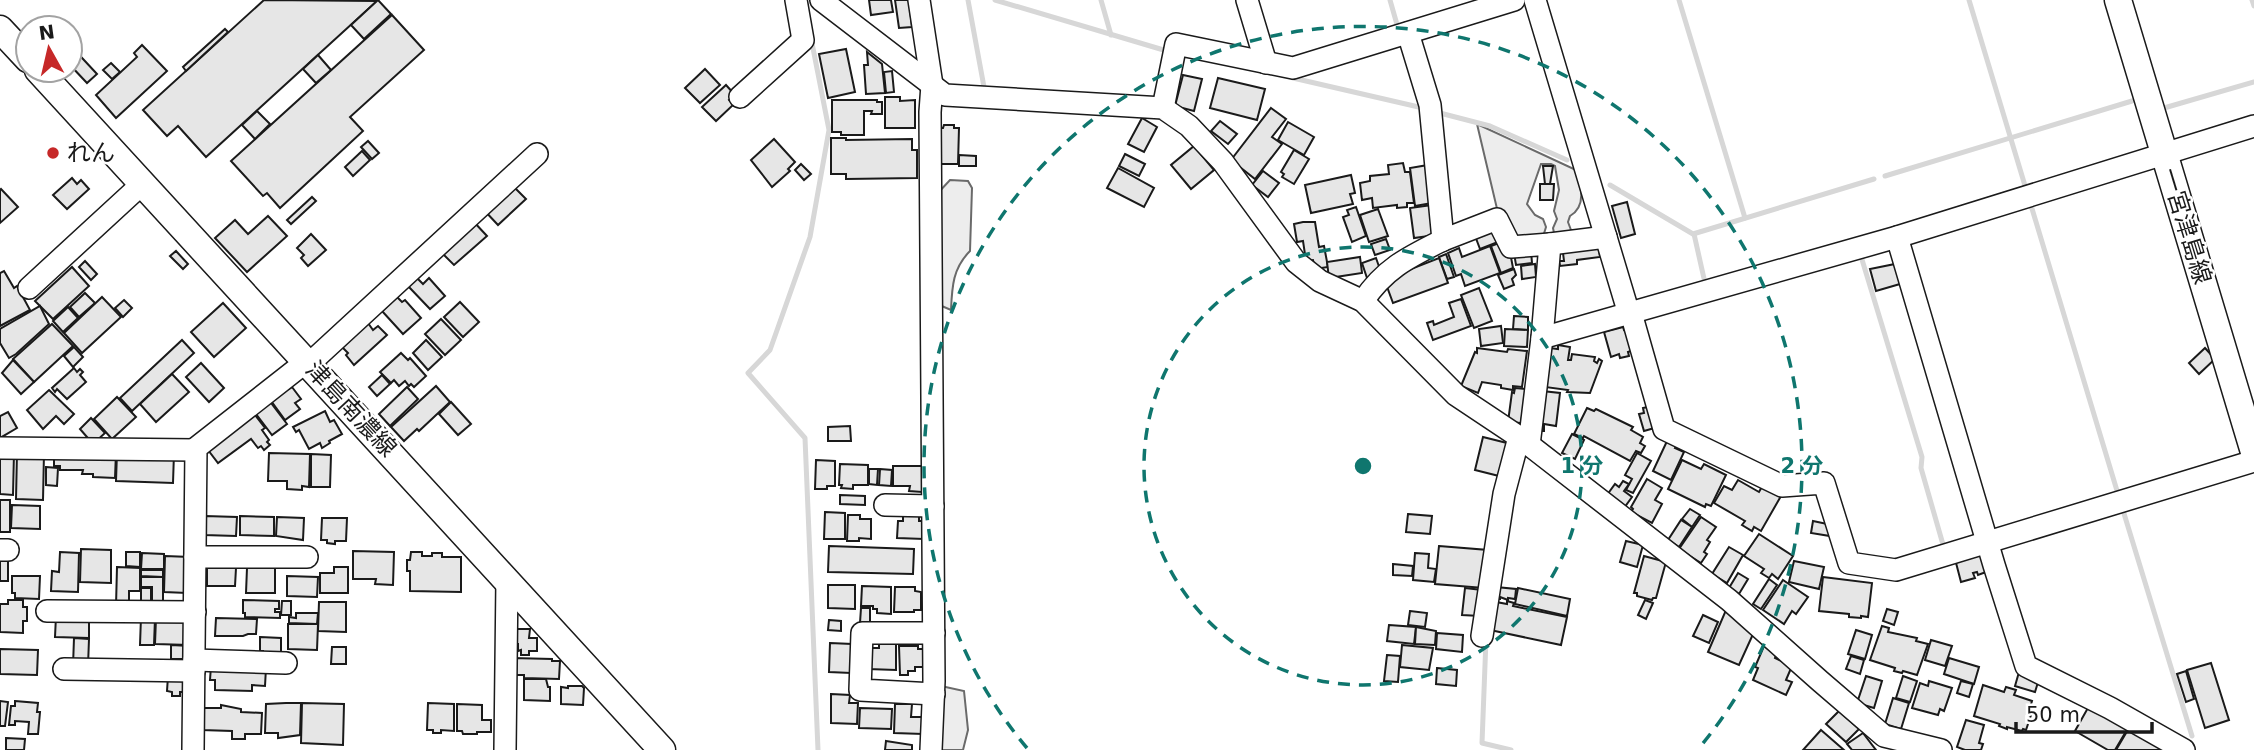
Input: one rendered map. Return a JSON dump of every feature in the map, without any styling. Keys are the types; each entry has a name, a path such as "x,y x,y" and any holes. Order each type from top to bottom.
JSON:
{"main road":[{"name":"一宮津島線","path":"2118,0 2254,452"},
{"path":"0,29 14,44"},
{"name":"津島南濃線","path":"51,84 662,750"}],"street":[{"path":"740,97 803,40 796,0"},
{"path":"821,0 945,95 1163,108 1189,126 1223,162 1296,262 1320,281 1363,301 1457,395 1524,441 1729,600 1884,736 1941,750"},
{"path":"919,0 932,85 934,694 931,750"},
{"path":"1247,0 1266,63"},
{"path":"1163,108 1176,44 1293,68 1514,0"},
{"path":"1535,0 1664,429 1782,486 1824,483 1849,563 1896,570 2254,461"},
{"path":"1408,33 1430,105 1443,240"},
{"path":"1542,338 1898,237 2254,126"},
{"path":"193,750 196,448 308,363 537,154"},
{"path":"29,288 142,184"},
{"path":"1363,301 1372,288 1401,261 1443,240 1497,219 1511,247 1606,237"},
{"path":"1898,237 1987,543 2026,666 2110,708 2184,750"},
{"path":"1482,636 1504,494 1524,441 1542,338 1550,244"},
{"path":"0,448 196,450"},
{"path":"885,505 933,506"},
{"path":"195,557 307,557"},
{"path":"505,750 507,579"},
{"path":"47,611 195,612"},
{"path":"934,633 862,633 860,690 934,694"},
{"path":"64,669 286,663"}],"shaded area":[{"path":"1477,124 1576,170 1581,201 1570,216 1568,222 1571,230 1563,235 1554,233 1557,219 1554,211 1559,190 1555,166 1541,164 1527,204 1535,215 1543,219 1546,227 1542,240 1512,242 1498,213"},
{"path":"950,180 968,181 972,188 970,251 964,257 954,278 951,310 937,304 937,194"},
{"path":"941,686 964,691 968,730 963,750 937,750"}],"building":[{"path":"264,0 377,1 206,157 178,126 167,136 143,110"},
{"path":"378,0 391,14 364,39 351,25"},
{"path":"869,0 891,0 893,12 871,15"},
{"path":"895,0 909,0 912,27 899,28"},
{"path":"392,15 424,50 350,117 363,131 280,208 267,193 263,196 231,161"},
{"path":"225,29 228,32 186,71 183,67"},
{"path":"142,45 167,71 116,118 96,95 137,57 134,53"},
{"path":"846,49 855,92 828,98 819,54"},
{"path":"867,52 882,64 885,93 866,94 864,65 868,65"},
{"path":"318,55 331,70 316,83 303,69"},
{"path":"84,60 97,74 87,83 84,80"},
{"path":"111,63 120,72 112,79 103,70"},
{"path":"705,69 720,85 700,103 685,88"},
{"path":"892,71 894,92 886,93 884,72"},
{"path":"1183,75 1202,79 1194,111 1175,106"},
{"path":"1218,78 1265,89 1257,120 1210,108"},
{"path":"726,85 735,95 729,100 733,105 716,121 702,107"},
{"path":"885,97 900,97 900,101 915,100 915,128 885,128"},
{"path":"832,100 877,100 882,102 882,114 864,111 864,135 841,135 841,132 832,132"},
{"path":"1271,108 1286,119 1272,137 1282,144 1255,179 1231,160"},
{"path":"257,111 270,124 255,139 242,125"},
{"path":"1142,118 1157,127 1144,152 1128,144"},
{"path":"1220,121 1237,134 1228,144 1211,131"},
{"path":"1288,122 1314,137 1304,155 1278,140"},
{"path":"944,125 959,128 958,164 940,164 941,128"},
{"path":"831,138 912,139 912,150 917,150 917,178 846,179 846,174 831,174"},
{"path":"774,139 795,162 788,169 790,171 772,187 751,160"},
{"path":"368,141 379,153 372,159 361,147"},
{"path":"1194,146 1214,170 1191,189 1171,165"},
{"path":"1294,150 1309,159 1294,184 1282,177 1284,174 1281,172"},
{"path":"362,151 370,160 353,176 345,167"},
{"path":"1125,154 1145,164 1139,176 1119,166"},
{"path":"959,155 976,156 976,166 959,166"},
{"path":"1403,163 1405,172 1410,172 1414,203 1407,203 1407,207 1397,208 1397,205 1373,208 1372,198 1362,200 1360,183 1370,181 1370,176 1389,174 1388,165"},
{"path":"801,164 811,174 804,180 795,170"},
{"path":"1428,165 1432,203 1415,206 1410,168"},
{"path":"1543,166 1553,166 1550,184 1545,184"},
{"path":"1118,168 1154,188 1144,207 1107,188"},
{"path":"1263,171 1279,183 1268,197 1252,185"},
{"path":"1351,175 1355,193 1350,194 1353,204 1311,213 1305,185"},
{"path":"72,178 77,184 81,180 89,189 67,209 53,195"},
{"path":"511,184 526,199 498,225 483,209"},
{"path":"1540,184 1554,184 1553,200 1540,200"},
{"path":"0,190 18,207 0,223"},
{"path":"312,197 316,201 291,224 287,220"},
{"path":"1627,202 1635,234 1621,238 1612,206"},
{"path":"1432,205 1436,235 1414,238 1410,208"},
{"path":"1356,207 1366,236 1352,242 1343,217 1349,215 1347,210"},
{"path":"1378,209 1388,236 1369,242 1360,215"},
{"path":"268,216 287,236 247,272 215,238 235,220 248,234"},
{"path":"473,221 487,236 454,265 442,253"},
{"path":"1315,222 1319,247 1324,246 1328,267 1315,269 1313,260 1306,261 1303,241 1297,242 1294,224"},
{"path":"1492,226 1498,242 1480,249 1474,233"},
{"path":"311,234 326,250 308,266 301,258 304,255 297,248"},
{"path":"1386,239 1390,250 1375,255 1371,244"},
{"path":"1598,241 1600,257 1577,260 1577,264 1560,266 1559,261 1564,261 1562,245"},
{"path":"1499,243 1510,252 1513,268 1501,273 1491,246"},
{"path":"1490,246 1500,273 1465,286 1461,274 1456,276 1448,253 1459,248 1462,257"},
{"path":"176,251 188,264 183,269 170,256"},
{"path":"1531,251 1532,263 1516,265 1514,253"},
{"path":"1446,254 1454,277 1447,279 1439,257"},
{"path":"1360,257 1362,273 1329,278 1327,262"},
{"path":"1376,258 1382,275 1369,284 1362,263"},
{"path":"1439,258 1448,283 1393,303 1386,284 1393,276"},
{"path":"85,261 97,274 91,280 79,267"},
{"path":"1535,264 1536,277 1522,279 1521,266"},
{"path":"1895,264 1900,284 1876,291 1870,269"},
{"path":"72,267 89,286 53,319 35,301"},
{"path":"1514,269 1514,285 1504,289 1498,275"},
{"path":"4,271 14,288 17,286 30,310 0,326 0,273"},
{"path":"417,278 423,284 429,278 445,296 430,309 408,286"},
{"path":"1479,288 1492,321 1474,328 1461,295"},
{"path":"85,293 95,303 79,317 70,307"},
{"path":"102,297 121,317 82,353 64,333"},
{"path":"397,297 402,302 405,300 421,318 403,334 382,311"},
{"path":"1461,299 1471,326 1433,340 1427,323 1433,321 1434,325 1454,317 1449,303"},
{"path":"124,300 132,308 123,317 115,308"},
{"path":"460,302 479,322 463,337 444,317"},
{"path":"223,303 246,328 214,357 191,332"},
{"path":"40,306 49,324 9,358 0,343 0,329"},
{"path":"68,307 78,318 63,332 53,321"},
{"path":"1514,316 1528,317 1528,330 1513,329"},
{"path":"441,319 461,340 445,355 425,334"},
{"path":"368,323 373,330 378,326 387,335 354,365 342,347"},
{"path":"52,324 73,346 34,382 13,359"},
{"path":"1501,326 1503,343 1481,346 1479,329"},
{"path":"1623,327 1624,330 1627,329 1634,350 1628,352 1629,356 1620,358 1619,354 1611,357 1604,332"},
{"path":"1505,329 1528,330 1527,347 1504,346"},
{"path":"182,340 194,353 132,411 120,398"},
{"path":"426,340 442,357 428,370 413,353"},
{"path":"1558,345 1570,347 1568,360 1571,360 1572,354 1595,357 1594,361 1597,363 1599,359 1602,361 1590,393 1545,387 1550,348 1558,349"},
{"path":"74,347 83,357 73,367 64,356"},
{"path":"1477,348 1507,352 1508,349 1527,351 1522,387 1513,386 1513,390 1482,382 1478,393 1461,386"},
{"path":"2205,348 2215,359 2199,374 2189,363"},
{"path":"401,353 408,360 410,358 426,376 414,387 405,381 399,386 394,380 391,383 380,372"},
{"path":"13,360 34,382 21,394 2,373"},
{"path":"201,363 224,388 209,402 186,377"},
{"path":"74,368 77,372 80,369 83,372 80,375 86,382 67,399 57,389 55,392 52,388"},
{"path":"172,374 189,392 156,422 140,404"},
{"path":"382,375 390,384 377,396 369,387"},
{"path":"436,386 450,402 404,441 391,427"},
{"path":"287,387 292,387 301,399 295,403 300,409 285,420 269,398"},
{"path":"407,387 418,399 390,426 379,414"},
{"path":"1515,388 1526,389 1521,423 1508,422 1512,392 1514,393"},
{"path":"49,390 74,414 64,424 56,416 43,429 27,410"},
{"path":"1542,391 1560,393 1556,426 1544,424 1544,431 1539,431"},
{"path":"117,397 136,417 112,439 94,419"},
{"path":"268,399 287,424 272,435 253,410"},
{"path":"451,402 471,424 458,435 439,414"},
{"path":"1652,406 1658,427 1644,431 1639,414 1644,413 1643,408"},
{"path":"1587,408 1594,411 1596,409 1633,427 1631,430 1643,437 1640,443 1645,446 1641,453 1636,451 1630,461 1584,436 1583,438 1574,434"},
{"path":"252,411 265,428 262,430 270,445 264,450 261,446 258,448 251,439 218,463 205,446"},
{"path":"325,411 330,422 334,420 342,434 322,448 320,443 309,449 299,430 296,432 293,427"},
{"path":"8,412 17,428 0,438 0,416"},
{"path":"91,418 105,433 93,444 80,429"},
{"path":"850,426 851,441 828,441 828,427"},
{"path":"1572,434 1584,440 1575,459 1562,453"},
{"path":"1483,437 1511,444 1503,477 1475,470"},
{"path":"1668,439 1677,444 1675,448 1684,452 1671,480 1653,471"},
{"path":"54,451 116,452 115,478 93,477 93,474 82,474 83,470 60,470 60,466 54,466"},
{"path":"17,452 44,453 43,500 16,499"},
{"path":"117,452 174,453 173,483 116,481"},
{"path":"0,453 14,453 13,495 0,494"},
{"path":"269,453 310,454 309,487 302,486 302,490 287,489 287,481 268,481"},
{"path":"1637,453 1651,461 1633,493 1626,490 1632,479 1625,475"},
{"path":"311,454 331,455 330,487 311,487"},
{"path":"816,460 835,461 835,486 815,489"},
{"path":"1682,460 1701,469 1704,464 1726,475 1711,506 1706,504 1705,507 1668,489"},
{"path":"840,464 868,465 868,485 853,485 853,489 841,488"},
{"path":"893,466 923,466 922,492 909,491 910,486 893,486"},
{"path":"46,467 58,468 57,486 46,485"},
{"path":"869,469 878,469 877,485 869,484"},
{"path":"880,469 892,470 891,486 879,485"},
{"path":"1647,479 1662,488 1655,500 1662,504 1652,523 1631,512 1631,507"},
{"path":"1738,480 1759,492 1763,485 1781,496 1761,531 1754,527 1752,531 1742,525 1745,521 1714,503 1724,486 1732,490"},
{"path":"1623,481 1629,484 1624,491 1632,497 1624,508 1607,495 1615,484 1619,487"},
{"path":"840,495 865,496 865,505 840,504"},
{"path":"0,500 10,500 10,532 0,532"},
{"path":"12,505 40,506 40,529 11,528"},
{"path":"1690,509 1700,515 1692,527 1682,519"},
{"path":"825,512 845,513 845,539 824,539"},
{"path":"1408,514 1432,516 1430,534 1406,532"},
{"path":"848,515 871,519 871,539 847,541"},
{"path":"205,516 237,517 236,536 204,535"},
{"path":"240,516 274,517 274,536 240,535"},
{"path":"903,516 919,516 919,521 925,521 924,539 897,538 898,521 903,521"},
{"path":"277,517 304,518 303,540 276,536"},
{"path":"1701,517 1716,527 1707,540 1710,542 1704,552 1707,554 1701,563 1679,549"},
{"path":"322,518 347,518 346,541 335,541 335,544 321,540"},
{"path":"1681,520 1692,527 1679,547 1668,540"},
{"path":"1813,521 1832,525 1830,536 1811,533"},
{"path":"1759,534 1793,556 1778,579 1772,574 1769,578 1761,573 1764,569 1744,556"},
{"path":"1626,541 1643,545 1637,567 1620,562"},
{"path":"829,546 914,549 913,574 828,572"},
{"path":"1439,546 1488,550 1484,588 1435,584"},
{"path":"1729,547 1743,555 1727,583 1712,574"},
{"path":"81,549 111,550 111,583 80,582"},
{"path":"353,551 394,552 393,585 375,584 376,579 353,579"},
{"path":"60,552 79,553 78,592 51,591 52,571 59,572"},
{"path":"126,552 140,552 140,567 126,566"},
{"path":"411,552 422,552 422,556 442,553 442,557 461,557 461,592 410,591 407,560 410,560"},
{"path":"1982,552 1986,572 1978,575 1977,572 1973,573 1975,578 1961,582 1955,559"},
{"path":"142,553 164,554 164,569 141,569"},
{"path":"1415,553 1429,554 1428,568 1436,569 1434,582 1413,580"},
{"path":"0,555 8,555 8,581 0,581"},
{"path":"165,556 190,557 187,593 164,592"},
{"path":"1644,556 1666,562 1656,598 1652,600 1634,593"},
{"path":"1794,561 1824,567 1819,589 1789,582"},
{"path":"1393,564 1413,566 1412,576 1393,575"},
{"path":"117,567 140,568 140,591 129,591 129,607 116,606"},
{"path":"207,567 236,568 235,586 207,586"},
{"path":"334,567 348,567 348,593 320,593 320,573 334,573"},
{"path":"247,568 275,568 275,593 246,593"},
{"path":"141,570 163,570 163,577 141,576"},
{"path":"1738,573 1748,579 1739,594 1729,588"},
{"path":"12,576 40,576 39,599 15,598 15,593 12,593"},
{"path":"287,576 318,577 317,597 287,596"},
{"path":"141,577 163,577 163,602 152,602 152,587 141,587"},
{"path":"1823,577 1872,583 1868,617 1849,617 1849,614 1819,611"},
{"path":"1769,579 1777,585 1761,609 1753,604"},
{"path":"1783,580 1808,597 1796,614 1792,611 1784,624 1763,610"},
{"path":"828,585 855,585 855,609 828,608"},
{"path":"862,586 891,587 891,614 877,613 873,606 861,606"},
{"path":"895,587 915,587 915,591 921,592 921,610 894,612"},
{"path":"1496,587 1516,589 1515,599 1495,599"},
{"path":"141,588 151,588 151,604 141,604"},
{"path":"1465,588 1482,590 1480,616 1462,615"},
{"path":"1518,588 1570,599 1567,616 1515,604"},
{"path":"8,600 23,600 23,607 27,607 27,621 23,621 23,633 0,632 0,604 8,604"},
{"path":"243,600 279,601 279,609 275,609 275,612 280,612 280,618 245,617"},
{"path":"1645,600 1653,603 1646,619 1638,615"},
{"path":"282,601 291,601 291,615 281,615"},
{"path":"1507,601 1514,603 1513,606 1567,617 1561,645 1490,630 1496,602 1507,604"},
{"path":"319,602 346,602 346,632 318,631"},
{"path":"861,608 870,608 870,623 860,623"},
{"path":"1887,609 1898,612 1894,625 1883,621"},
{"path":"1726,610 1754,632 1739,665 1708,652"},
{"path":"1410,611 1427,613 1425,627 1408,625"},
{"path":"296,613 318,613 317,624 289,623 289,617 296,618"},
{"path":"1703,615 1718,622 1709,643 1693,636"},
{"path":"56,616 89,617 89,638 55,637"},
{"path":"141,617 155,618 154,645 140,645"},
{"path":"156,618 190,620 190,645 155,644"},
{"path":"216,618 257,619 256,634 215,636"},
{"path":"829,620 841,621 841,631 828,630"},
{"path":"288,624 318,624 317,650 288,649"},
{"path":"1389,625 1416,627 1414,644 1387,641"},
{"path":"1882,626 1889,628 1888,632 1917,638 1916,641 1928,644 1917,675 1894,671 1895,668 1870,660"},
{"path":"1416,627 1436,631 1435,645 1415,644"},
{"path":"510,629 530,629 529,638 537,638 537,651 521,655 518,644 509,644"},
{"path":"1856,630 1872,635 1865,659 1848,654"},
{"path":"1437,633 1463,635 1462,652 1436,649"},
{"path":"260,637 281,638 281,655 263,655 263,651 260,651"},
{"path":"74,638 89,639 88,666 73,666"},
{"path":"1931,640 1952,646 1945,666 1925,660"},
{"path":"830,643 852,644 851,673 829,672"},
{"path":"879,643 896,643 896,670 868,669 869,648 879,648"},
{"path":"171,645 190,646 190,659 171,659"},
{"path":"1402,645 1433,648 1429,670 1400,667"},
{"path":"899,646 926,649 925,667 915,667 915,671 908,671 908,675 900,675"},
{"path":"1764,646 1776,655 1775,658 1792,666 1786,680 1792,682 1786,695 1753,680"},
{"path":"332,647 346,647 346,664 331,664"},
{"path":"0,649 38,650 37,675 0,674"},
{"path":"1387,655 1400,656 1398,682 1384,681"},
{"path":"1851,656 1864,660 1860,674 1846,669"},
{"path":"512,658 560,661 559,679 511,675"},
{"path":"1949,658 1979,667 1974,684 1944,674"},
{"path":"2211,663 2229,720 2205,728 2187,670"},
{"path":"211,666 266,668 265,686 252,685 252,691 215,690 215,680 210,680"},
{"path":"1437,668 1457,670 1456,686 1436,684"},
{"path":"2186,671 2194,699 2186,702 2177,674"},
{"path":"2019,672 2039,679 2035,692 2015,686"},
{"path":"168,676 183,676 183,684 188,684 188,692 172,696 172,692 167,691"},
{"path":"1866,676 1882,681 1874,708 1857,703"},
{"path":"1903,676 1917,681 1910,702 1896,698"},
{"path":"524,679 546,679 550,687 550,701 524,700"},
{"path":"1929,681 1952,688 1944,711 1940,709 1938,715 1912,708 1920,683 1928,686"},
{"path":"1961,681 1973,684 1969,697 1957,693"},
{"path":"1983,685 2004,692 2006,687 2016,690 2014,695 2032,701 2030,708 2033,709 2026,730 2007,729 1974,716"},
{"path":"561,687 584,688 583,705 561,704"},
{"path":"831,694 850,695 849,703 858,703 857,724 831,723"},
{"path":"1893,698 1909,703 1901,729 1885,724"},
{"path":"0,701 8,702 5,726 0,726"},
{"path":"15,701 38,703 38,734 28,734 29,722 15,721 15,725 9,725 11,706 15,706"},
{"path":"301,703 300,735 278,738 278,733 265,733 266,704"},
{"path":"302,703 344,704 343,745 301,743"},
{"path":"428,703 454,704 454,731 441,730 441,733 433,733 433,730 427,730"},
{"path":"457,704 482,705 482,720 491,720 491,732 463,734 462,731 457,731"},
{"path":"895,704 912,704 911,717 924,717 923,734 894,733"},
{"path":"221,705 241,709 241,712 262,713 261,734 245,734 245,739 232,739 232,731 202,730 203,708 221,708"},
{"path":"2089,706 2128,728 2115,750 2108,750 2075,731"},
{"path":"860,708 892,709 891,729 859,728"},
{"path":"1839,711 1859,729 1846,742 1826,724"},
{"path":"1966,720 1984,725 1979,743 1983,744 1981,750 1957,747"},
{"path":"2129,728 2164,748 2163,750 2116,750"},
{"path":"1821,730 1844,750 1803,750"},
{"path":"1863,733 1876,750 1852,750 1847,744"},
{"path":"6,738 25,739 24,750 6,750"},
{"path":"886,741 912,745 912,750 885,750"}],"waterway":[{"path":"968,0 984,87"},
{"path":"995,0 1167,51"},
{"path":"1101,0 1111,35"},
{"path":"1390,0 1398,28"},
{"path":"1679,0 1745,218"},
{"path":"1969,0 2026,189"},
{"path":"2252,0 2254,6"},
{"path":"811,38 829,130 810,237 770,350 748,373 805,438 818,750"},
{"path":"1293,78 1423,108 1422,104"},
{"path":"2164,108 2254,82"},
{"path":"1885,176 2132,101"},
{"path":"1436,112 1490,126 1567,160"},
{"path":"1610,185 1693,234 1874,179"},
{"path":"2030,202 2118,494"},
{"path":"1694,234 1705,283 1703,284"},
{"path":"1860,253 1922,457 1921,468 1944,548"},
{"path":"2122,507 2192,736"},
{"path":"1486,639 1482,743 1511,750"}],"place":[{"name":"れん","path":"53,153"}]}
